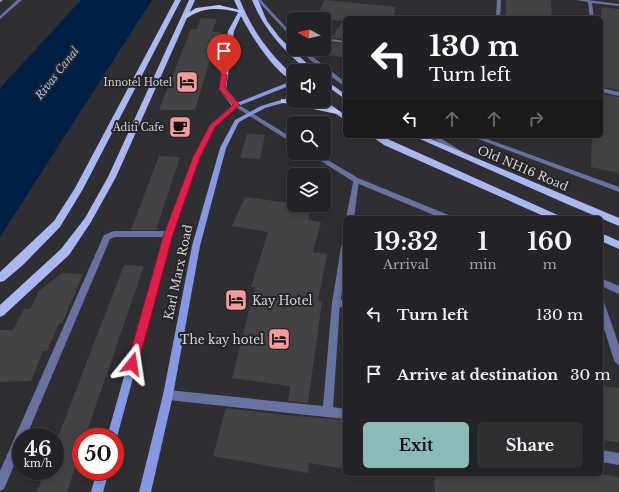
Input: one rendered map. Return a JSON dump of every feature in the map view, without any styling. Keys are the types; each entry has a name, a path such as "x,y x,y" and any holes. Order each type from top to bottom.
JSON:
{"highway":[{"path":"184,19 193,10 206,6 221,6 241,11"},
{"path":"284,101 337,112"}],"main road":[{"path":"0,278 19,262 57,224 79,189 178,0"},
{"path":"0,312 65,252 88,220 112,176 192,0"},
{"path":"237,0 241,11 259,45 287,74"},
{"path":"255,0 260,16 270,30 292,54 304,64"},
{"path":"236,105 222,89 231,31 241,11"},
{"name":"Karl Marx Road","path":"114,428 168,234 196,157 212,126 236,105 287,83"},
{"path":"331,88 343,96"},
{"name":"Karl Marx Road","path":"145,492 168,395 196,246 223,148 237,121 263,107 287,100"},
{"path":"331,108 343,116"},
{"path":"378,138 552,216"},
{"name":"Old NH16 Road","path":"422,138 619,222"},
{"path":"603,238 619,245"},
{"path":"97,492 100,480"}],"street":[{"path":"0,18 20,0"},
{"path":"259,0 287,30"},
{"path":"498,16 499,0"},
{"path":"578,0 619,5"},
{"path":"590,2 592,16"},
{"path":"331,40 343,42"},
{"path":"309,56 343,83"},
{"path":"603,90 619,94"},
{"path":"236,105 287,138"},
{"path":"435,138 480,164"},
{"path":"477,138 619,190"},
{"path":"323,160 356,180 443,216"},
{"path":"350,216 356,180"},
{"path":"0,485 107,236 114,234 168,234"},
{"path":"328,411 343,276"},
{"path":"603,283 619,290"},
{"path":"603,311 619,360"},
{"path":"168,395 343,414"},
{"path":"603,456 619,459"}],"water":[{"name":"Rivas Canal","path":"81,0 152,0 0,237 0,88"}],"building":[{"path":"325,0 395,7 394,16 343,16 343,21 331,20 331,12 318,12"},
{"path":"506,0 551,0 552,16 506,16"},
{"path":"601,7 619,9 619,90 603,87 603,16 601,16"},
{"name":"Innotel Hotel","path":"201,18 217,19 212,32 221,32 214,53 212,52 195,110 159,110 191,29 197,29"},
{"path":"343,21 343,39 331,38"},
{"path":"331,42 343,44 343,58 331,55"},
{"path":"603,94 619,97 619,173 591,167 592,138 603,138"},
{"path":"247,134 265,135 260,159 240,158"},
{"path":"159,156 180,157 156,230 131,230"},
{"path":"245,197 287,203 287,212 310,212 308,220 321,222 313,252 327,254 318,301 322,301 308,403 288,401 290,386 232,378 255,287 251,287 268,232 232,226"},
{"path":"124,265 144,266 88,428 72,428 72,477 67,492 37,492 42,480 64,480 64,428 62,428"},
{"path":"62,273 83,274 62,323 59,323 47,351 43,351 31,381 0,382 0,330 13,330 24,309 30,309 39,291"},
{"path":"603,386 619,388 619,442 603,440"},
{"path":"226,408 343,420 343,469 309,463 308,473 213,456"},
{"path":"603,474 619,477 619,492 435,492 434,476 603,476"}],"place":[{"name":"Innotel Hotel","path":"187,82"},
{"name":"Aditi Cafe","path":"180,127"},
{"name":"Kay Hotel","path":"236,300"},
{"name":"The kay hotel","path":"279,339"}],"route":[{"path":"132,364 168,234 196,157 212,126 236,105 222,89 224,75"}]}
